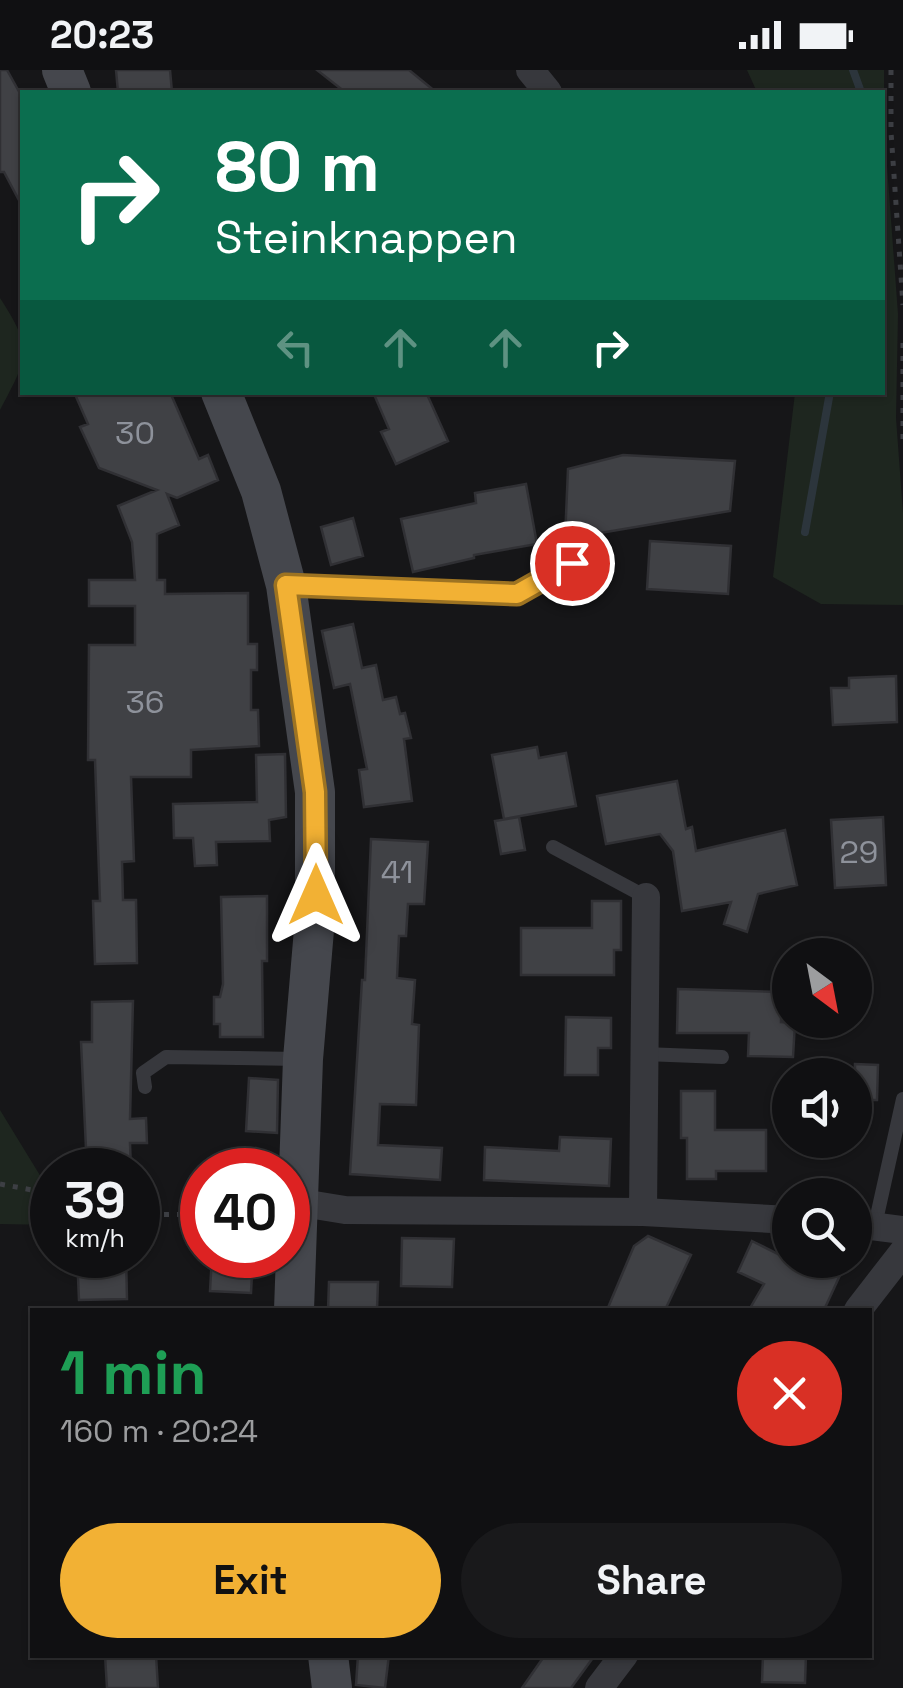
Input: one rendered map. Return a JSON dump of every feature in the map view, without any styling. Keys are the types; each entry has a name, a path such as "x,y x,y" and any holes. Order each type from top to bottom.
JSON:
{"street":[{"path":"530,70 546,90"},
{"path":"222,395 261,492 286,585 315,792 315,918 299,1148"},
{"path":"644,1212 646,898"},
{"path":"310,1204 346,1210 644,1212 772,1219"},
{"path":"860,1308 903,1252"},
{"path":"294,1308 295,1278"},
{"path":"328,1658 332,1688"},
{"path":"599,1688 622,1658"}],"lane":[{"path":"286,585 517,594 572,563"},
{"path":"553,847 646,898"},
{"path":"644,1054 722,1058"},
{"path":"145,1087 143,1073 166,1057 304,1059"},
{"path":"878,1226 903,1100"}],"path":[{"path":"891,70 891,132 903,305"},
{"path":"903,342 903,442"},
{"path":"0,1184 30,1190"}],"shaded area":[{"path":"747,70 884,70 884,90 756,90"},
{"path":"885,138 898,314 896,418 903,513 903,605 821,604 773,577 795,395 885,395"},
{"path":"0,298 20,336 20,368 0,410"},
{"path":"0,1110 30,1159 30,1225 0,1224"}],"building":[{"path":"0,70 7,70 20,93 20,202 4,172 0,172"},
{"path":"116,70 170,70 172,90 118,90"},
{"path":"317,70 409,70 434,90 342,90"},
{"path":"75,395 171,395 199,459 208,455 218,480 177,498 167,494 179,525 157,534 157,580 165,580 165,594 248,593 248,644 257,644 257,670 251,670 251,710 258,710 259,746 191,750 191,777 131,777 134,861 122,862 123,900 136,900 137,963 95,964 93,901 100,901 95,760 88,760 89,645 135,645 135,606 89,606 89,580 135,580 132,542 118,506 157,490 99,468 80,427 88,424"},
{"path":"374,395 427,395 448,441 396,464 381,432 389,429"},
{"path":"623,455 735,461 730,511 565,539 568,469"},
{"path":"526,484 537,544 474,555 413,572 401,519 476,503 475,493"},
{"path":"353,518 363,556 331,565 321,527"},
{"path":"650,541 731,546 728,594 647,589"},
{"path":"353,624 362,668 376,665 383,700 396,697 400,714 405,713 411,738 404,739 412,801 364,807 359,770 367,769 350,684 334,688 322,631"},
{"path":"896,676 897,722 833,725 831,688 849,688 849,678"},
{"path":"537,747 539,758 566,753 576,806 504,819 492,755"},
{"path":"285,754 286,817 269,820 270,841 216,842 217,865 195,866 193,838 174,838 173,804 257,802 256,755"},
{"path":"677,781 686,829 692,827 696,851 785,830 797,885 758,894 747,932 724,924 731,902 682,911 673,851 660,834 606,844 597,796"},
{"path":"519,817 525,850 501,854 495,821"},
{"path":"883,817 886,885 835,888 831,820"},
{"path":"371,839 428,842 424,904 408,904 406,936 399,936 397,978 415,980 412,1024 419,1025 416,1105 380,1104 378,1145 442,1148 440,1180 350,1174"},
{"path":"267,896 267,961 262,961 263,1037 220,1037 220,1024 214,1024 214,997 220,997 223,984 221,897"},
{"path":"592,901 621,901 621,950 614,950 614,975 521,975 521,928 592,928"},
{"path":"678,989 772,992 772,1038 794,1038 793,1057 748,1056 749,1033 677,1033"},
{"path":"133,1001 130,1119 146,1118 147,1143 130,1143 130,1148 86,1148 81,1042 92,1042 92,1002"},
{"path":"566,1017 611,1018 611,1048 598,1048 598,1075 565,1075"},
{"path":"872,1065 878,1065 877,1100 872,1100"},
{"path":"249,1078 278,1080 277,1133 246,1131"},
{"path":"681,1091 715,1091 715,1130 766,1130 766,1171 716,1171 716,1179 687,1179 687,1138 681,1138"},
{"path":"560,1137 611,1139 609,1186 484,1180 485,1147 559,1151"},
{"path":"648,1236 691,1255 666,1308 608,1308 634,1246"},
{"path":"402,1238 454,1239 452,1287 401,1286"},
{"path":"752,1241 772,1251 772,1278 839,1278 825,1308 750,1308 764,1284 738,1272"},
{"path":"78,1278 127,1278 127,1299 79,1300"},
{"path":"211,1278 252,1278 251,1293 210,1291"},
{"path":"329,1282 378,1282 377,1308 328,1308"},
{"path":"105,1658 156,1658 158,1688 107,1688"},
{"path":"358,1658 389,1658 385,1688 356,1685"},
{"path":"543,1658 593,1658 571,1688 522,1688"},
{"path":"763,1658 806,1658 805,1683 762,1682"}],"waterway":[{"path":"853,70 860,90"},
{"path":"805,532 829,395"}],"route":[{"path":"316,895 315,792 286,585 517,594 572,563"}]}
